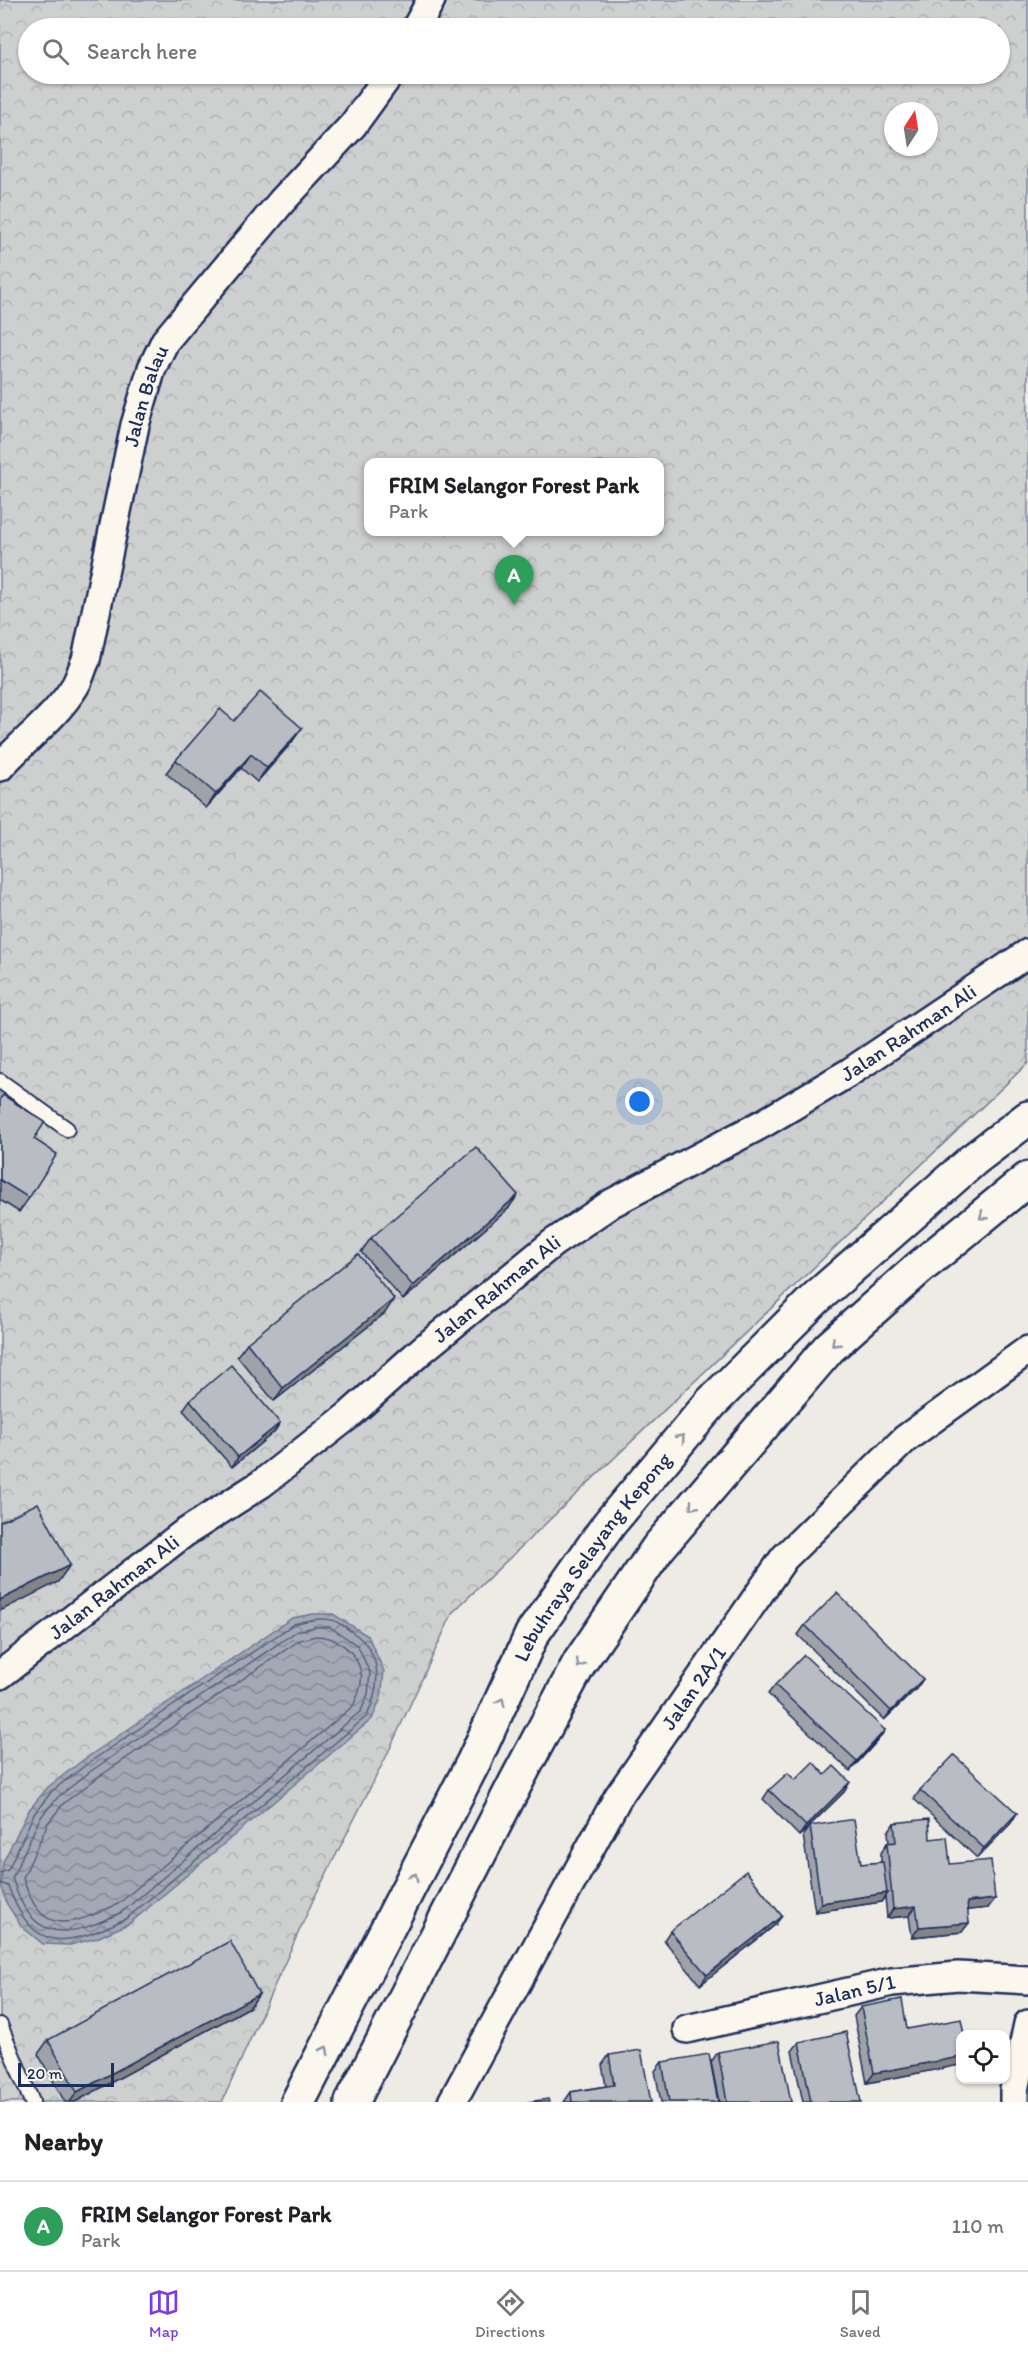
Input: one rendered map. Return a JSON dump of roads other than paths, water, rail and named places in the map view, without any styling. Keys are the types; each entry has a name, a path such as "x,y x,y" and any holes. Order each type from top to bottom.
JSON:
{"main road":[{"name":"Lebuhraya Selayang Kepong","path":"298,2102 474,1761 532,1634 609,1524 711,1403 816,1298 973,1160 1028,1118"},
{"path":"352,2102 580,1662 658,1548 829,1348 919,1268 1028,1179"}],"street":[{"path":"421,18 431,0"},
{"name":"Jalan Balau","path":"0,767 17,747 52,716 75,686 86,660 135,425 152,368 165,341 282,201 353,125 383,84"},
{"name":"Jalan Rahman Ali","path":"0,1675 183,1534 261,1484 348,1416 422,1350 553,1243 612,1203 764,1123 850,1072 1028,953"},
{"name":"Jalan 2A/1","path":"452,2102 618,1797 784,1558 905,1439 1028,1350"},
{"name":"Jalan 5/1","path":"687,2029 892,1982 958,1976 1028,1980"},
{"path":"1014,2102 1014,2090 1028,2024"}],"lane":[{"path":"0,1081 67,1129"},
{"path":"0,2025 32,2102"}],"water":[{"path":"313,1614 333,1614 368,1636 384,1671 381,1698 372,1719 130,1923 97,1938 70,1945 43,1944 21,1926 7,1904 1,1884 3,1862 29,1810 48,1787 83,1760 292,1618"}],"place":[{"name":"FRIM Selangor Forest Park","path":"514,605"}]}
